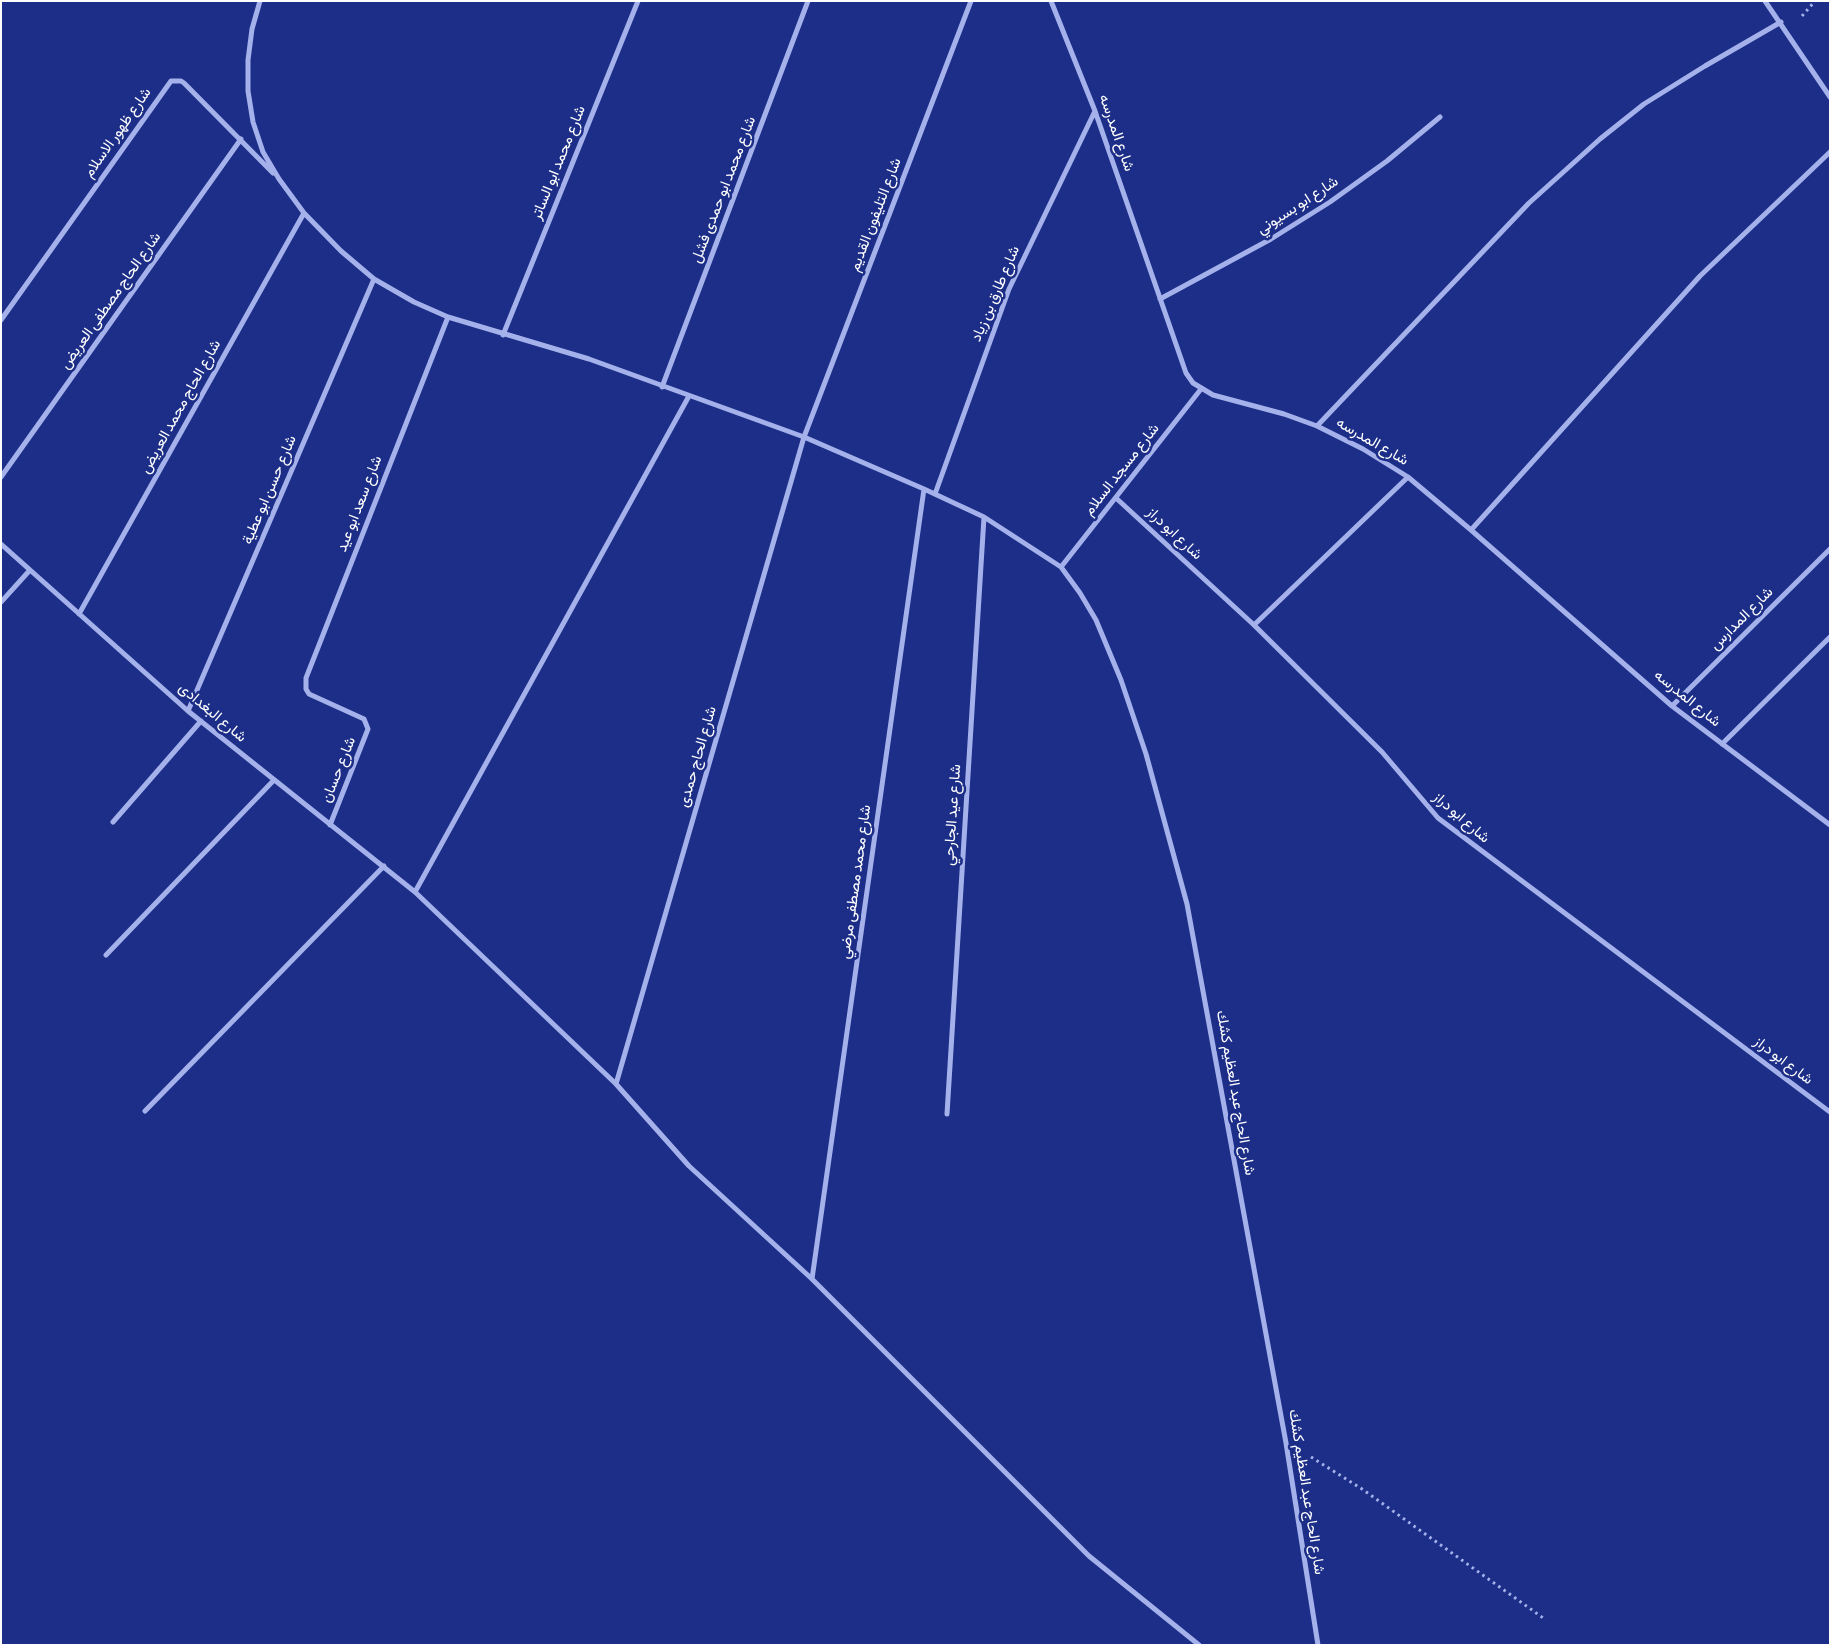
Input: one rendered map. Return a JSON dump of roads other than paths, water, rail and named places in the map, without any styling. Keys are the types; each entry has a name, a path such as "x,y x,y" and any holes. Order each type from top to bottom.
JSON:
{"street":[{"path":"260,1 252,29 248,60 248,91 253,122 263,152 279,179 304,213 341,251 374,279 414,302 448,317 502,335 589,359 804,437 984,517 1061,567"},
{"name":"شارع محمد ابو الساتر","path":"502,335 638,1"},
{"name":"شارع محمد ابو حمدى فشل","path":"662,387 808,1"},
{"name":"شارع التليفون القديم","path":"804,437 971,1"},
{"name":"شارع المدرسه","path":"1050,1 1095,111 1186,373 1201,390 1284,414 1317,426 1364,449 1408,477 1672,706 1830,825"},
{"path":"1765,1 1781,22 1830,98"},
{"path":"1317,426 1529,203 1600,139 1644,104 1781,22"},
{"name":"شارع ظهور الاسلام","path":"1,320 172,81 184,83 279,179"},
{"name":"شارع طارق بن زياد","path":"935,494 1009,289 1095,111"},
{"name":"شارع ابو بسيوني","path":"1160,299 1271,239 1330,202 1387,161 1440,118"},
{"name":"شارع الحاج مصطفى العريض","path":"1,477 241,139"},
{"path":"1471,530 1700,276 1830,152"},
{"name":"شارع الحاج محمد العريض","path":"79,614 304,213"},
{"name":"شارع حسن ابو عطية","path":"188,711 374,279"},
{"name":"شارع سعد ابو عيد","path":"315,698 306,690 306,678 448,317"},
{"name":"شارع مسجد السلام","path":"1061,567 1201,390"},
{"path":"415,892 689,396"},
{"name":"شارع الحاج حمدى","path":"616,1084 804,437"},
{"path":"1254,625 1408,477"},
{"name":"شارع محمد مصطفى مرضي","path":"812,1279 924,489"},
{"name":"شارع ابو دراز","path":"1116,498 1254,625 1387,757 1438,818 1830,1112"},
{"name":"شارع عيد الجارحي","path":"947,1114 984,517"},
{"name":"شارع البغدادى","path":"1,544 188,711 415,892 616,1084 689,1166 812,1279 1089,1556 1199,1645"},
{"name":"شارع المدارس","path":"1672,706 1830,549"},
{"name":"شارع الحاج عبد العظيم كشك","path":"1061,567 1092,614 1110,650 1146,754 1168,828 1187,904 1286,1442 1318,1645"},
{"path":"1,602 30,570"},
{"path":"1722,744 1830,637"},
{"name":"شارع حسان","path":"315,698 364,719 368,729 330,824"},
{"path":"113,822 200,721"},
{"path":"106,955 274,780"},
{"path":"144,1112 384,866"}]}
